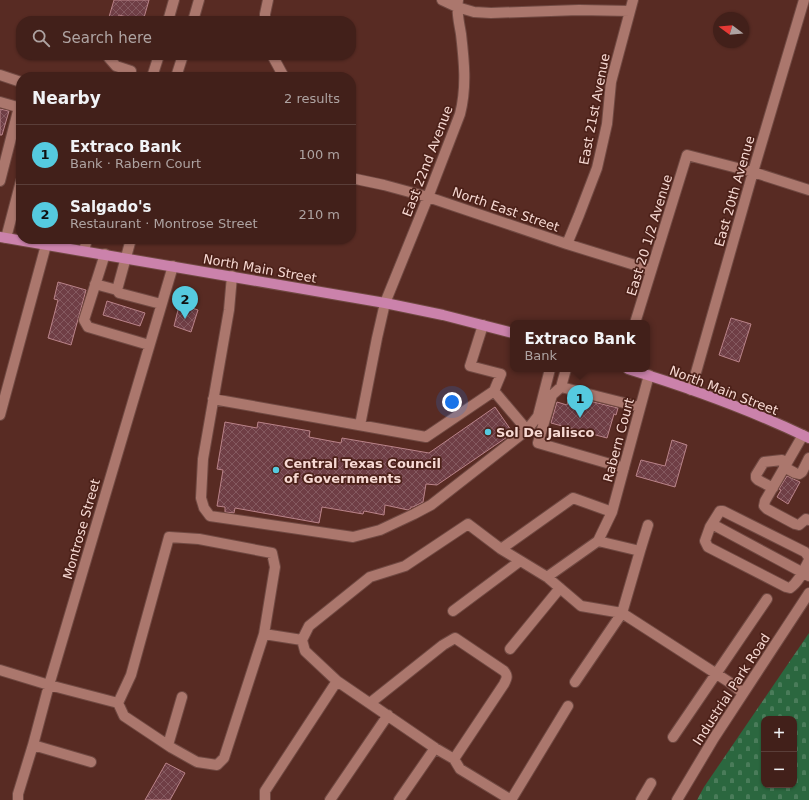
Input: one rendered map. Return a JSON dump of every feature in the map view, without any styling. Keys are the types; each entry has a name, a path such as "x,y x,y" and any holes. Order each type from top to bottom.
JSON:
{"main road":[{"name":"North Main Street","path":"3,237 16,239"},
{"name":"North Main Street","path":"61,244 84,251 385,302 510,332"},
{"name":"North Main Street","path":"638,372 745,409 806,437"}],"street":[{"path":"169,16 174,0"},
{"path":"194,16 199,0"},
{"path":"265,16 268,0"},
{"path":"442,0 458,4 474,12 491,13 579,10 630,11"},
{"name":"East 21st Avenue","path":"567,244 597,168 607,124 611,82 633,0"},
{"name":"East 20th Avenue","path":"691,390 804,0"},
{"name":"East 22nd Avenue","path":"360,425 385,302 460,114 463,101 464,84 458,4"},
{"path":"112,60 116,66 131,72"},
{"path":"154,72 157,60"},
{"path":"178,72 181,60"},
{"path":"275,60 281,72"},
{"path":"0,75 16,80"},
{"path":"0,102 16,107"},
{"path":"0,181 16,123"},
{"name":"East 20 1/2 Avenue","path":"636,320 687,155 753,172"},
{"path":"753,172 809,190"},
{"name":"North East Street","path":"356,179 428,197 567,244 652,270"},
{"path":"3,237 16,197"},
{"path":"0,415 46,244"},
{"path":"84,251 86,244"},
{"path":"117,290 130,244"},
{"path":"105,254 84,320 88,327 149,344"},
{"name":"Montrose Street","path":"18,800 18,794 49,685 173,266"},
{"path":"232,276 229,310 203,459 201,498 204,508 210,516 354,537 380,530 431,505 527,430 538,416 549,372"},
{"path":"95,284 117,290 119,293 161,304"},
{"path":"213,399 426,437 494,391 501,374 470,366 482,325"},
{"path":"565,372 561,387 552,395 538,444 624,468"},
{"name":"Rabern Court","path":"598,541 612,512 649,375"},
{"path":"561,387 640,407"},
{"path":"494,391 527,430"},
{"path":"806,437 786,465 765,501 764,506 795,524 799,525 806,519 809,520"},
{"path":"773,488 756,478 756,474 764,462 782,460 795,473 798,474 802,472 809,458"},
{"path":"502,549 573,498 612,512"},
{"path":"720,511 722,511 805,552 809,560 806,574 790,588 708,546 705,541 712,524 720,511"},
{"path":"568,706 511,800 460,769 454,758 436,748 337,681 305,651 302,640 309,626 370,578 405,566 468,524 502,549 547,577 581,606 622,613 743,692"},
{"path":"712,524 806,574"},
{"path":"575,682 622,613 648,525"},
{"path":"169,538 199,539 272,553 275,568 264,634 224,758 217,765 198,762 168,745 124,716 118,703 131,675 169,538"},
{"path":"547,577 598,541 640,551"},
{"path":"453,611 520,561"},
{"path":"510,649 560,588"},
{"name":"Industrial Park Road","path":"677,800 743,692 809,593"},
{"path":"673,737 767,599"},
{"path":"264,634 302,640"},
{"path":"370,703 443,645 455,638 492,662 504,671 507,677 454,758"},
{"path":"0,670 49,685 118,703"},
{"path":"265,800 265,791 337,681"},
{"path":"168,745 182,697"},
{"path":"330,800 388,715"},
{"path":"33,745 91,762"},
{"path":"399,800 436,748"},
{"path":"641,800 651,783"}],"green space":[{"path":"809,633 809,800 697,800 704,787"}],"building":[{"path":"114,0 149,0 144,16 109,16"},
{"path":"0,109 9,111 2,135 0,135"},
{"path":"58,282 86,290 71,345 48,338 58,300 54,299"},
{"path":"107,301 145,313 140,326 103,315"},
{"path":"183,305 198,310 191,332 174,326 179,306 182,307"},
{"path":"731,318 751,324 739,362 719,355"},
{"path":"577,398 618,408 616,415 614,414 607,438 551,423 557,402 567,405 568,401 572,402 572,399"},
{"path":"495,407 513,433 437,485 426,484 423,502 411,507 408,510 385,505 384,515 364,511 363,514 322,507 319,523 235,508 234,513 225,512 225,507 217,506 223,470 217,469 225,422 257,428 258,422 310,431 309,437 341,443 342,438 429,453"},
{"path":"672,440 687,445 675,487 636,476 641,460 665,466"},
{"path":"787,476 800,482 788,504 777,497 781,490 779,489"},
{"path":"166,763 185,773 170,800 145,800"}],"place":[{"name":"Salgado's","path":"185,319"},
{"name":"Extraco Bank","path":"580,418"},
{"name":"Sol De Jalisco","path":"488,432"},
{"name":"Central Texas Council of Governments","path":"276,470"}]}
